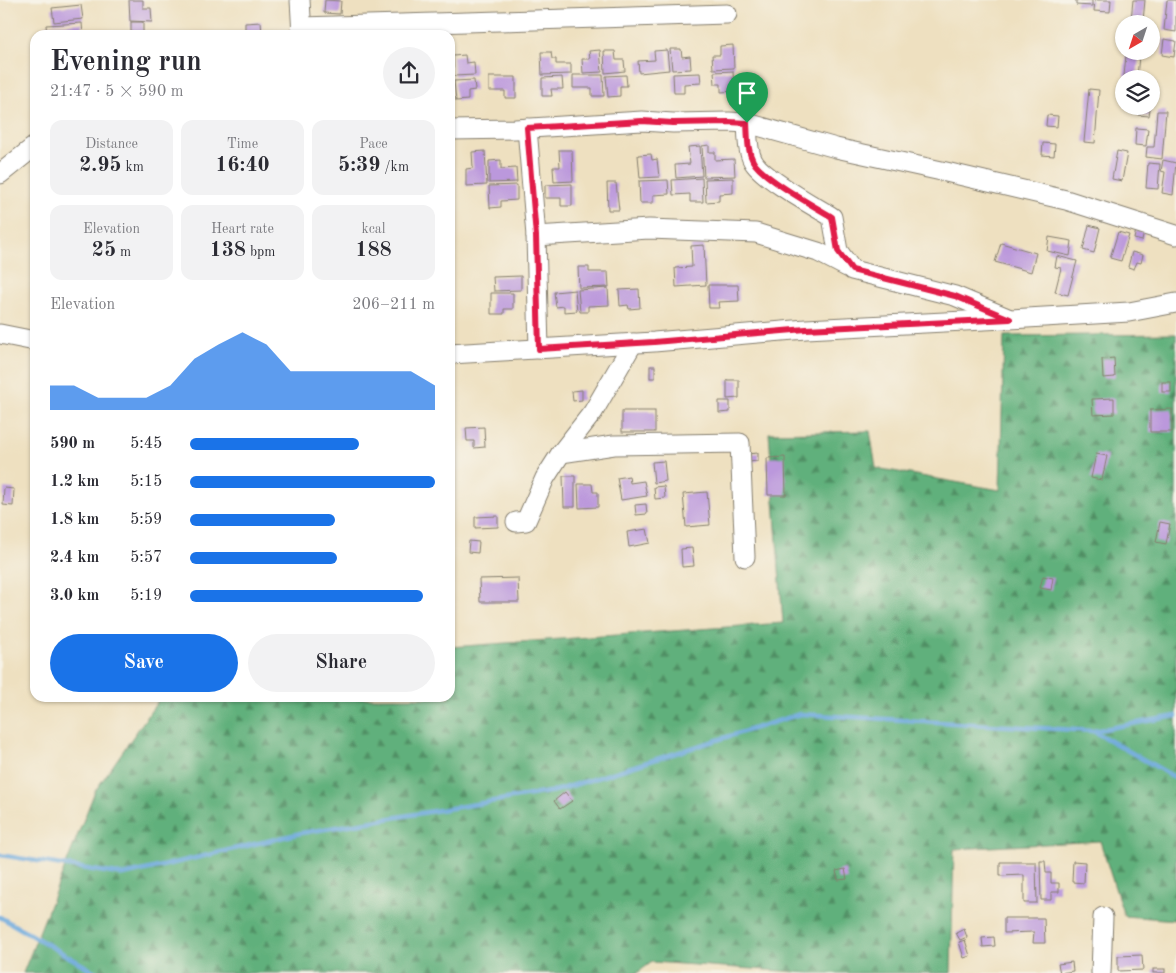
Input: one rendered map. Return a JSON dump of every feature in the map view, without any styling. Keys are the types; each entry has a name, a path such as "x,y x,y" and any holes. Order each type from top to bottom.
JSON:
{"street":[{"path":"300,0 302,30"},
{"path":"327,30 727,14"},
{"path":"455,130 527,128 642,121 747,123 836,148 1066,200 1176,235"},
{"path":"747,123 748,146 753,162 765,175 832,217 838,251 852,270"},
{"path":"527,128 536,236 539,349"},
{"path":"0,174 30,150"},
{"path":"536,236 649,229 756,233 818,252 852,270 955,296 1010,319"},
{"path":"455,354 633,344 806,329 1129,312 1176,303"},
{"path":"0,334 30,339"},
{"path":"516,522 526,521 545,478 561,453 593,412 633,344"},
{"path":"561,453 614,445 740,443 744,557"},
{"path":"1101,973 1103,918"}],"green space":[{"path":"1176,334 1176,920 1124,916 1100,841 954,849 951,973 810,973 652,962 637,973 23,973 95,791 157,702 455,702 455,647 783,623 769,433 870,431 876,468 1000,490 1004,336"}],"building":[{"path":"129,0 143,0 143,8 151,8 152,22 130,21"},
{"path":"325,0 341,1 340,14 324,13"},
{"path":"1076,0 1092,0 1092,6 1076,5"},
{"path":"1095,0 1111,0 1110,12 1094,11"},
{"path":"1133,0 1145,0 1144,15 1132,15"},
{"path":"1167,0 1176,0 1176,32 1164,30"},
{"path":"81,5 83,19 54,22 52,8"},
{"path":"131,22 143,22 143,30 131,30"},
{"path":"261,22 262,30 245,30 245,23"},
{"path":"82,23 83,30 46,30 46,25"},
{"path":"1164,39 1176,41 1174,57 1162,55"},
{"path":"733,45 734,68 713,69 712,55 720,55 720,46"},
{"path":"670,49 681,49 682,57 690,56 691,69 672,70"},
{"path":"600,50 602,72 583,73 582,59 590,59 589,51"},
{"path":"667,50 669,70 639,73 638,61 655,60 654,51"},
{"path":"604,51 615,51 616,60 624,60 625,71 605,73"},
{"path":"541,52 551,52 552,59 556,59 556,64 571,64 571,74 542,75"},
{"path":"465,55 466,63 474,62 475,75 455,76 455,56"},
{"path":"1126,60 1139,60 1138,70 1125,70"},
{"path":"733,71 734,91 721,92 721,84 715,84 714,72"},
{"path":"700,73 701,83 684,84 684,93 674,93 673,74"},
{"path":"573,75 603,75 604,96 592,96 592,88 573,88"},
{"path":"626,75 627,86 620,86 620,96 608,97 606,76"},
{"path":"489,77 516,77 516,98 505,98 505,91 489,91"},
{"path":"562,77 563,89 551,89 552,96 542,96 542,78"},
{"path":"474,80 475,90 468,91 468,100 456,101 455,81"},
{"path":"1089,89 1099,90 1095,143 1084,142"},
{"path":"1160,111 1166,111 1162,159 1146,157 1147,147 1154,147 1157,115 1160,115"},
{"path":"1047,115 1058,116 1057,127 1046,126"},
{"path":"1136,128 1148,129 1146,146 1135,145"},
{"path":"1043,143 1055,144 1054,156 1042,155"},
{"path":"709,145 709,152 715,152 715,160 734,159 735,176 704,177 702,146"},
{"path":"700,146 702,176 676,178 675,165 690,164 688,147"},
{"path":"559,150 572,150 573,181 554,182 553,167 560,167"},
{"path":"485,151 487,185 466,186 466,169 473,168 472,152"},
{"path":"1117,151 1127,153 1122,181 1112,179"},
{"path":"651,154 652,160 657,159 659,177 640,178 638,155"},
{"path":"501,160 501,169 516,168 517,182 489,183 489,161"},
{"path":"1163,160 1176,163 1173,195 1162,193 1165,172 1161,171"},
{"path":"1148,163 1160,164 1158,189 1146,188"},
{"path":"702,178 703,202 690,202 690,194 673,195 672,180"},
{"path":"733,178 733,193 719,194 719,201 706,202 705,179"},
{"path":"668,180 669,194 653,195 653,203 640,203 639,181"},
{"path":"607,183 616,183 619,210 608,210"},
{"path":"572,184 572,206 561,206 561,198 545,198 545,185"},
{"path":"517,185 517,200 501,201 501,207 490,208 489,186"},
{"path":"1089,225 1100,228 1094,253 1083,250"},
{"path":"1136,230 1144,232 1142,241 1134,239"},
{"path":"1118,232 1129,235 1121,261 1110,258"},
{"path":"1049,237 1072,241 1070,256 1047,251"},
{"path":"1001,243 1036,253 1031,272 995,262"},
{"path":"704,245 706,285 676,287 675,268 692,267 691,246"},
{"path":"1132,252 1143,255 1141,263 1137,262 1134,269 1128,267"},
{"path":"1057,256 1077,261 1068,295 1055,292 1061,268 1055,267"},
{"path":"578,267 589,267 589,272 608,272 609,287 579,288"},
{"path":"521,276 521,290 494,291 493,277"},
{"path":"708,285 738,285 739,301 718,302 719,308 709,308"},
{"path":"608,288 609,305 588,306 588,312 580,312 578,290"},
{"path":"639,289 640,308 629,309 628,305 620,306 619,290"},
{"path":"575,290 577,311 564,312 564,306 556,307 554,292"},
{"path":"491,293 513,293 513,309 504,309 504,314 491,314"},
{"path":"1114,358 1115,377 1103,378 1102,359"},
{"path":"650,366 655,366 655,378 650,378"},
{"path":"727,380 739,380 739,398 727,399"},
{"path":"1162,382 1171,382 1171,392 1162,392"},
{"path":"582,390 582,400 573,401 572,391"},
{"path":"1114,398 1114,414 1093,415 1092,399"},
{"path":"719,401 730,401 730,412 719,413"},
{"path":"1172,409 1172,432 1150,432 1150,410"},
{"path":"622,411 655,411 655,432 622,432"},
{"path":"484,427 485,447 474,448 474,441 467,441 466,428"},
{"path":"758,453 758,461 748,462 747,454"},
{"path":"1096,454 1107,456 1102,480 1091,478"},
{"path":"785,457 786,495 768,495 767,458"},
{"path":"664,461 666,481 654,483 652,462"},
{"path":"563,476 575,476 575,507 564,507"},
{"path":"629,476 630,483 644,481 647,496 621,500 617,478"},
{"path":"578,484 592,484 593,492 598,492 598,507 579,508"},
{"path":"664,486 665,498 655,499 654,487"},
{"path":"4,488 14,489 13,506 3,505"},
{"path":"707,492 710,525 686,527 683,494"},
{"path":"646,504 647,514 636,515 635,505"},
{"path":"498,516 498,527 475,528 475,517"},
{"path":"1160,522 1170,524 1166,544 1156,542"},
{"path":"647,529 650,543 629,547 627,532"},
{"path":"469,541 479,542 478,553 468,552"},
{"path":"692,548 694,566 682,567 681,549"},
{"path":"1043,576 1053,578 1051,590 1040,588"},
{"path":"518,578 519,602 480,602 479,579"},
{"path":"565,792 572,801 560,809 554,801"},
{"path":"1040,861 1045,861 1046,873 1051,873 1051,883 1059,883 1059,892 1051,892 1051,900 1041,900"},
{"path":"1073,861 1085,862 1084,883 1072,882"},
{"path":"1000,862 1036,862 1037,903 1024,903 1024,875 1000,876"},
{"path":"845,869 847,879 838,880 836,871"},
{"path":"1004,918 1044,918 1045,943 1033,943 1034,932 1004,933"},
{"path":"964,929 967,937 960,940 956,933"},
{"path":"994,937 995,946 983,947 982,938"},
{"path":"965,940 970,956 964,958 959,942"},
{"path":"1142,955 1143,970 1118,971 1118,956"},
{"path":"1072,962 1073,971 1060,973 1058,964"},
{"path":"1153,969 1165,969 1165,973 1153,973"}],"waterway":[{"path":"0,855 124,875 301,833 555,791 800,714 1093,731 1176,716"},
{"path":"1093,731 1176,778"},
{"path":"0,917 97,973"}],"route":[{"path":"642,121 747,123 748,146 753,162 765,175 832,217 838,251 852,270 955,296 1010,319 806,329 654,342 539,349 536,236 527,128 642,121"}]}
